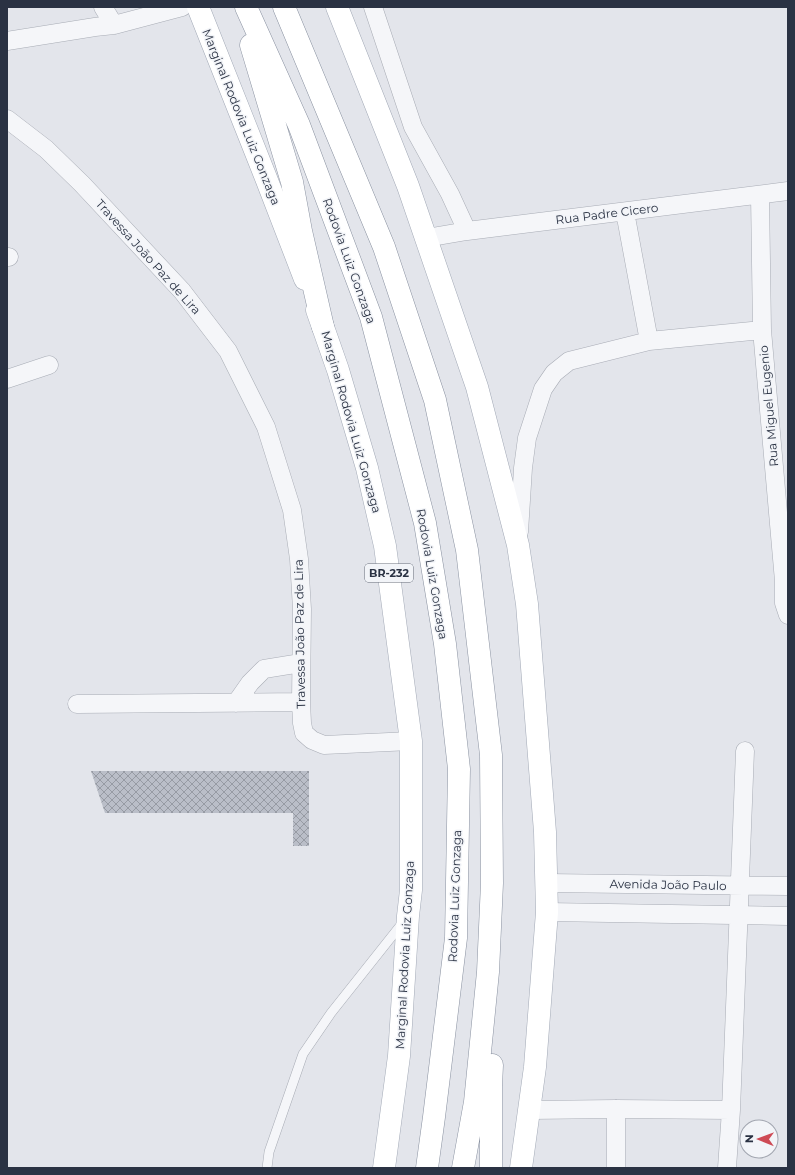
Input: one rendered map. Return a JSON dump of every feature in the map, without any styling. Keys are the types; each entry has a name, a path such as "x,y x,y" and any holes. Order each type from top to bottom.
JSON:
{"main road":[{"name":"Marginal Rodovia Luiz Gonzaga","path":"198,7 266,178 338,370 367,468 385,546 411,741 411,890 399,1056 384,1168"},
{"path":"240,7 292,182 301,231 323,327"},
{"name":"Rodovia Luiz Gonzaga","path":"246,7 299,125 370,317 425,523 445,644 459,769 456,938 427,1168"},
{"path":"284,7 384,247 435,400 467,550 491,755 492,883 488,972 475,1102 462,1168"},
{"path":"299,7 324,103"},
{"path":"337,7 408,186 477,387 518,545 527,604 545,832 548,912 535,1067 521,1168"},
{"path":"491,1168 491,1086 498,985 498,949 492,883"},
{"path":"421,1168 434,1117"}],"street":[{"path":"103,7 114,25"},
{"path":"7,41 114,25 182,7"},
{"path":"374,7 413,127 450,194 468,231"},
{"name":"Travessa João Paz de Lira","path":"7,119 46,149 82,184 182,291 228,351 266,427 292,510 299,559 302,609 301,702 304,733 312,740 324,745 411,741"},
{"name":"Rua Padre Cicero","path":"426,238 468,231 788,191"},
{"name":"Rua Miguel Eugenio","path":"760,195 762,330 784,581 784,603 788,615"},
{"path":"625,212 649,341"},
{"path":"518,545 523,468 527,438 543,389 554,373 569,361 649,341 762,330"},
{"path":"7,379 49,365"},
{"path":"236,703 250,683 264,669 301,663"},
{"path":"77,704 301,702"},
{"path":"727,1168 731,1110 745,751"},
{"name":"Avenida João Paulo","path":"547,883 788,886"},
{"path":"548,912 788,916"},
{"path":"616,1109 616,1168"},
{"path":"530,1110 731,1110"}],"lane":[{"path":"267,1168 269,1152 303,1054 330,1014 408,916"}],"building":[{"path":"91,771 309,771 309,846 293,846 293,813 105,813"}]}
